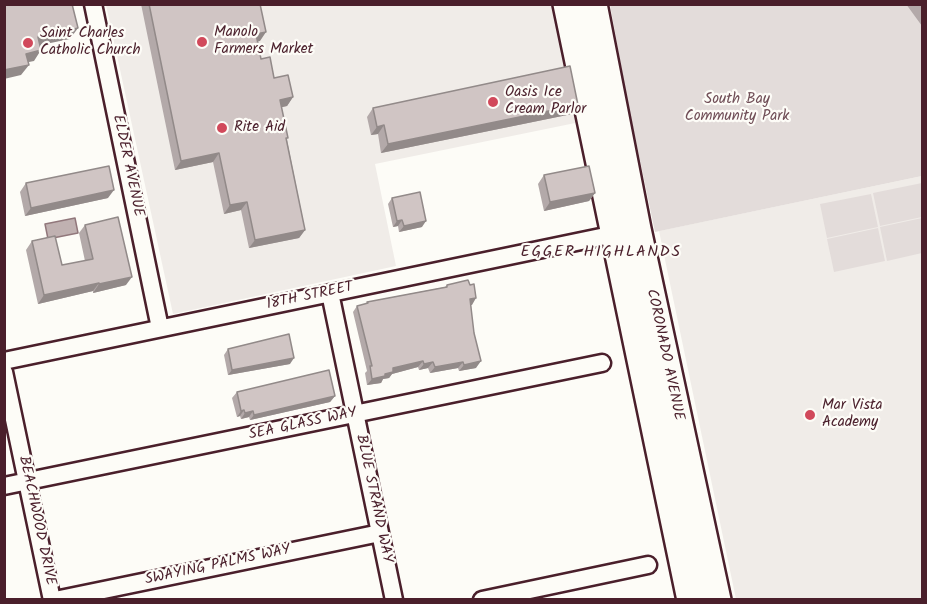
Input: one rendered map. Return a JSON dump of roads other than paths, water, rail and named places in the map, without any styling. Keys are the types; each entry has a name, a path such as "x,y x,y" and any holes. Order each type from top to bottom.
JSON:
{"main road":[{"name":"CORONADO AVENUE","path":"567,4 691,600"},
{"name":"CORONADO AVENUE","path":"593,4 637,229 717,600"}],"street":[{"name":"ELDER AVENUE","path":"93,4 160,328"},
{"name":"18TH STREET","path":"4,361 615,234"},
{"name":"BLUE STRAND WAY","path":"330,293 394,600"},
{"name":"SEA GLASS WAY","path":"4,486 602,363"},
{"name":"BEACHWOOD DRIVE","path":"4,372 53,600"},
{"name":"SWAYING PALMS WAY","path":"53,600 381,533"},
{"path":"482,600 648,565"}],"place":[{"name":"Manolo Farmers Market","path":"202,42"},
{"name":"Saint Charles Catholic Church","path":"28,43"},
{"name":"Oasis Ice Cream Parlor","path":"493,102"},
{"name":"Rite Aid","path":"222,128"},
{"name":"Mar Vista Academy","path":"810,415"}],"district":[{"name":"EGGER HIGHLANDS","path":"601,253"}],"park label":[{"name":"South Bay Community Park","path":"737,108"}]}
